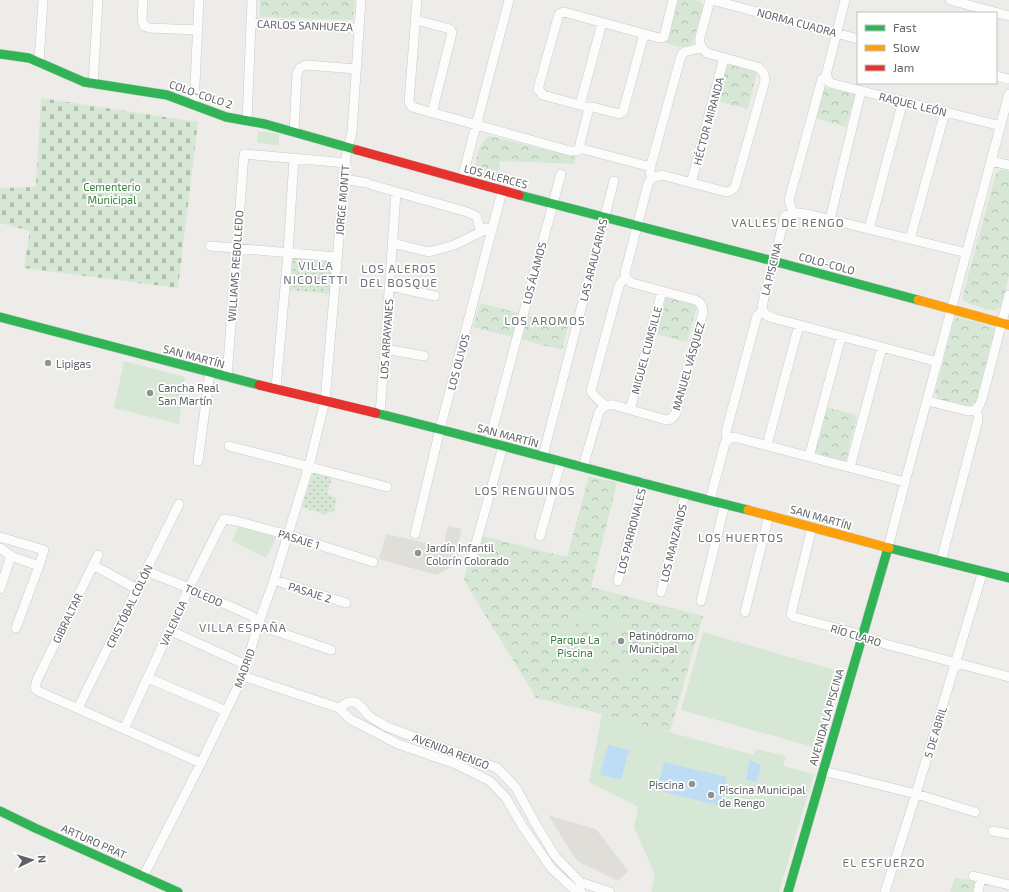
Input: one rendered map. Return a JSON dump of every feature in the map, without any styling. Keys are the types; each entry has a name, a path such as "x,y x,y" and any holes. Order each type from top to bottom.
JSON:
{"street":[{"path":"39,62 43,0"},
{"path":"93,84 98,0"},
{"path":"143,0 142,20 144,26 150,28 198,30"},
{"path":"194,105 199,0"},
{"path":"247,120 252,0"},
{"name":"JORGE MONTT","path":"325,401 345,164 352,132 361,0"},
{"path":"417,0 409,102 412,107 570,151 577,151 579,148 588,112 584,106 602,23"},
{"path":"462,179 509,0"},
{"path":"644,34 623,112 619,114 543,95 538,89 559,14 564,12 659,38 664,37 673,0"},
{"path":"583,467 599,412 605,406 593,396 591,390 619,286 626,278 625,270 648,184 652,179 662,176 723,192 729,192 734,188 738,176 764,81 764,76 760,69 707,53 701,47 700,37 711,0"},
{"name":"NORMA CUADRA","path":"711,0 857,39"},
{"path":"845,0 826,75 828,79 822,79 790,200 793,213 807,214 830,219 967,253"},
{"path":"950,0 994,12"},
{"path":"997,13 1009,16"},
{"path":"416,20 450,29 452,33 432,113"},
{"name":"CARLOS SANHUEZA","path":"251,23 359,28"},
{"path":"652,179 650,172 651,167 681,56 684,52 701,47"},
{"name":"COLO-COLO 2","path":"0,54 22,56 84,82 159,93 226,117 265,124 348,147"},
{"name":"HÉCTOR MIRANDA","path":"691,183 724,58"},
{"path":"294,132 297,74 300,68 306,65 356,69"},
{"path":"997,76 1009,79"},
{"name":"RAQUEL LEÓN","path":"828,79 830,83 1001,126"},
{"path":"830,219 861,91"},
{"path":"888,548 1009,94"},
{"path":"869,229 903,101"},
{"path":"910,239 945,112"},
{"name":"LOS ALERCES","path":"348,147 503,191 637,226"},
{"path":"579,148 651,167"},
{"name":"WILLIAMS REBOLLEDO","path":"227,377 244,154 294,158"},
{"path":"276,388 288,253 294,158 345,164"},
{"path":"992,161 1009,165"},
{"name":"LOS ÁLAMOS","path":"489,442 561,174"},
{"path":"344,179 369,184 455,208 476,216 480,228 490,228"},
{"name":"LAS ARAUCARIAS","path":"543,456 614,181"},
{"name":"LOS OLIVOS","path":"415,534 490,228 503,191"},
{"name":"LOS ARRAYANES","path":"380,414 396,192"},
{"name":"LA PISCINA","path":"710,500 725,443 728,440 726,432 757,316 763,311 762,306 785,216 793,213"},
{"name":"COLO-COLO","path":"637,226 1005,324"},
{"path":"392,243 429,252 454,245 490,228"},
{"path":"210,246 337,257"},
{"name":"MANUEL VÁSQUEZ","path":"605,406 611,404 666,420 671,419 674,416 703,312 703,307 700,302 696,300 632,283 626,278"},
{"path":"390,286 435,296"},
{"name":"MIGUEL CUMSILLE","path":"630,410 662,291"},
{"path":"928,401 968,411 975,410 979,406 1005,324 1009,295"},
{"path":"763,311 766,315 773,318 799,326 938,362"},
{"name":"SAN MARTÍN","path":"0,317 227,377 440,429 769,515 888,548 1009,578"},
{"path":"767,446 799,326"},
{"path":"809,457 841,337"},
{"path":"850,467 882,347"},
{"path":"385,349 424,356"},
{"path":"198,461 210,372"},
{"name":"MADRID","path":"143,876 201,763 243,676 309,466 325,401"},
{"path":"941,561 978,420 978,414 975,410"},
{"path":"728,440 733,437 905,482"},
{"path":"229,446 387,487"},
{"path":"473,554 503,446"},
{"path":"540,536 560,461"},
{"name":"LOS PARRONALES","path":"618,580 643,482"},
{"name":"LOS MANZANOS","path":"661,592 685,494"},
{"name":"CRISTÓBAL COLÓN","path":"78,708 179,504"},
{"path":"701,601 725,504"},
{"path":"745,612 769,515"},
{"name":"PASAJE 1","path":"224,519 288,535 372,562"},
{"name":"VALENCIA","path":"124,729 189,588 220,524 224,519"},
{"name":"RÍO CLARO","path":"812,527 791,614 794,617 863,635 870,640 1009,676"},
{"path":"0,537 44,550 16,628"},
{"path":"0,548 11,556 39,566"},
{"name":"AVENIDA LA PISCINA","path":"788,892 888,548"},
{"name":"GIBRALTAR","path":"78,708 38,691 35,688 37,680 98,555"},
{"path":"0,589 11,556"},
{"path":"93,565 138,589"},
{"name":"TOLEDO","path":"146,571 252,616 258,625"},
{"name":"5 DE ABRIL","path":"885,892 983,571"},
{"name":"PASAJE 2","path":"274,580 346,603"},
{"path":"258,625 331,650"},
{"path":"169,630 246,664"},
{"name":"AVENIDA RENGO","path":"243,676 339,708 350,719 398,744 456,764 490,781 506,798 523,827 552,869 574,890 581,892"},
{"path":"148,678 226,711"},
{"name":"AVENIDA RENGO","path":"339,708 349,702 356,702 369,715 385,726 497,768 516,788 555,856 580,882 610,892"},
{"path":"78,708 201,763"},
{"path":"823,771 916,794 975,812"},
{"name":"ARTURO PRAT","path":"0,811 178,892"},
{"path":"993,832 1009,834"},
{"path":"978,892 977,877 1009,885"}],"shaded area":[{"name":"Jardín Infantil Colorín Colorado","path":"448,526 462,529 451,567 437,575 379,559 386,534 443,547"},
{"path":"548,815 596,829 628,871 618,881 577,861"}],"green space":[{"path":"260,0 355,0 353,20 260,17"},
{"path":"679,0 700,1 703,7 693,43 683,47 667,43"},
{"path":"726,64 757,72 748,109 716,101"},
{"path":"823,87 855,94 846,127 815,118"},
{"name":"Cementerio Municipal","path":"41,98 198,122 178,288 24,268 30,231 0,223 0,188 36,187"},
{"path":"258,131 279,134 279,145 257,143"},
{"path":"490,136 576,157 574,164 500,161 496,182 478,177 474,172 478,152 482,143"},
{"path":"1002,169 1009,171 1009,276 1001,308 993,311 969,304 962,299 996,173"},
{"path":"293,257 335,261 332,294 290,290"},
{"path":"666,297 697,306 687,342 656,334"},
{"path":"480,303 568,326 562,350 473,327"},
{"path":"958,317 990,326 995,329 976,402 970,406 939,399 935,393 954,320"},
{"name":"Cancha Real San Martín","path":"124,361 185,377 179,424 114,408"},
{"path":"825,407 857,415 846,461 814,453"},
{"path":"314,469 333,473 327,494 337,498 333,513 328,512 326,515 302,507"},
{"name":"Parque La Piscina","path":"589,476 617,483 591,587 703,616 670,732 536,698 464,580 475,534 567,557"},
{"path":"241,521 276,538 266,558 232,541"},
{"path":"591,614 670,638 677,644 682,658 681,666 678,672 673,678 656,684 571,658 563,645 563,631 571,619 578,616","holes":["583,621 588,621 667,644 673,651 674,664 672,668 664,676 660,677 578,654 573,648 569,637 574,625"]},
{"path":"703,632 838,671 817,748 681,710"},
{"name":"Piscina Municipal de Rengo","path":"602,714 754,755 756,749 786,756 783,766 814,774 779,892 651,892 655,875 634,827 638,807 589,782"},
{"path":"955,878 976,881 973,892 950,892"}],"water":[{"path":"608,745 629,750 621,780 600,775"},
{"path":"750,760 761,765 757,782 746,780"},
{"name":"Piscina","path":"664,762 727,777 720,806 657,790"}],"traffic: fast":[{"path":"0,54 29,58 84,82 167,95 226,117 265,124 357,150"},
{"path":"519,195 918,300"},
{"path":"0,317 259,385"},
{"path":"376,413 748,510"},
{"path":"788,892 888,548"},
{"path":"889,548 1009,578"},
{"path":"0,811 178,892"}],"traffic: slow":[{"path":"918,300 1009,325"},
{"path":"748,510 889,548"}],"traffic: jam":[{"path":"357,150 519,195"},
{"path":"259,385 376,413"}],"place":[{"name":"Lipigas","path":"48,363"},
{"name":"Cancha Real San Martín","path":"150,393"},
{"name":"Jardín Infantil Colorín Colorado","path":"418,553"},
{"name":"Patinódromo Municipal","path":"621,641"},
{"name":"Piscina","path":"692,784"},
{"name":"Piscina Municipal de Rengo","path":"711,795"}],"district":[{"name":"VALLES DE RENGO","path":"788,222"},
{"name":"VILLA NICOLETTI","path":"316,272"},
{"name":"LOS ALEROS DEL BOSQUE","path":"399,275"},
{"name":"LOS AROMOS","path":"545,320"},
{"name":"LOS RENGUINOS","path":"525,490"},
{"name":"LOS HUERTOS","path":"741,537"},
{"name":"VILLA ESPAÑA","path":"243,627"},
{"name":"EL ESFUERZO","path":"884,862"}]}
